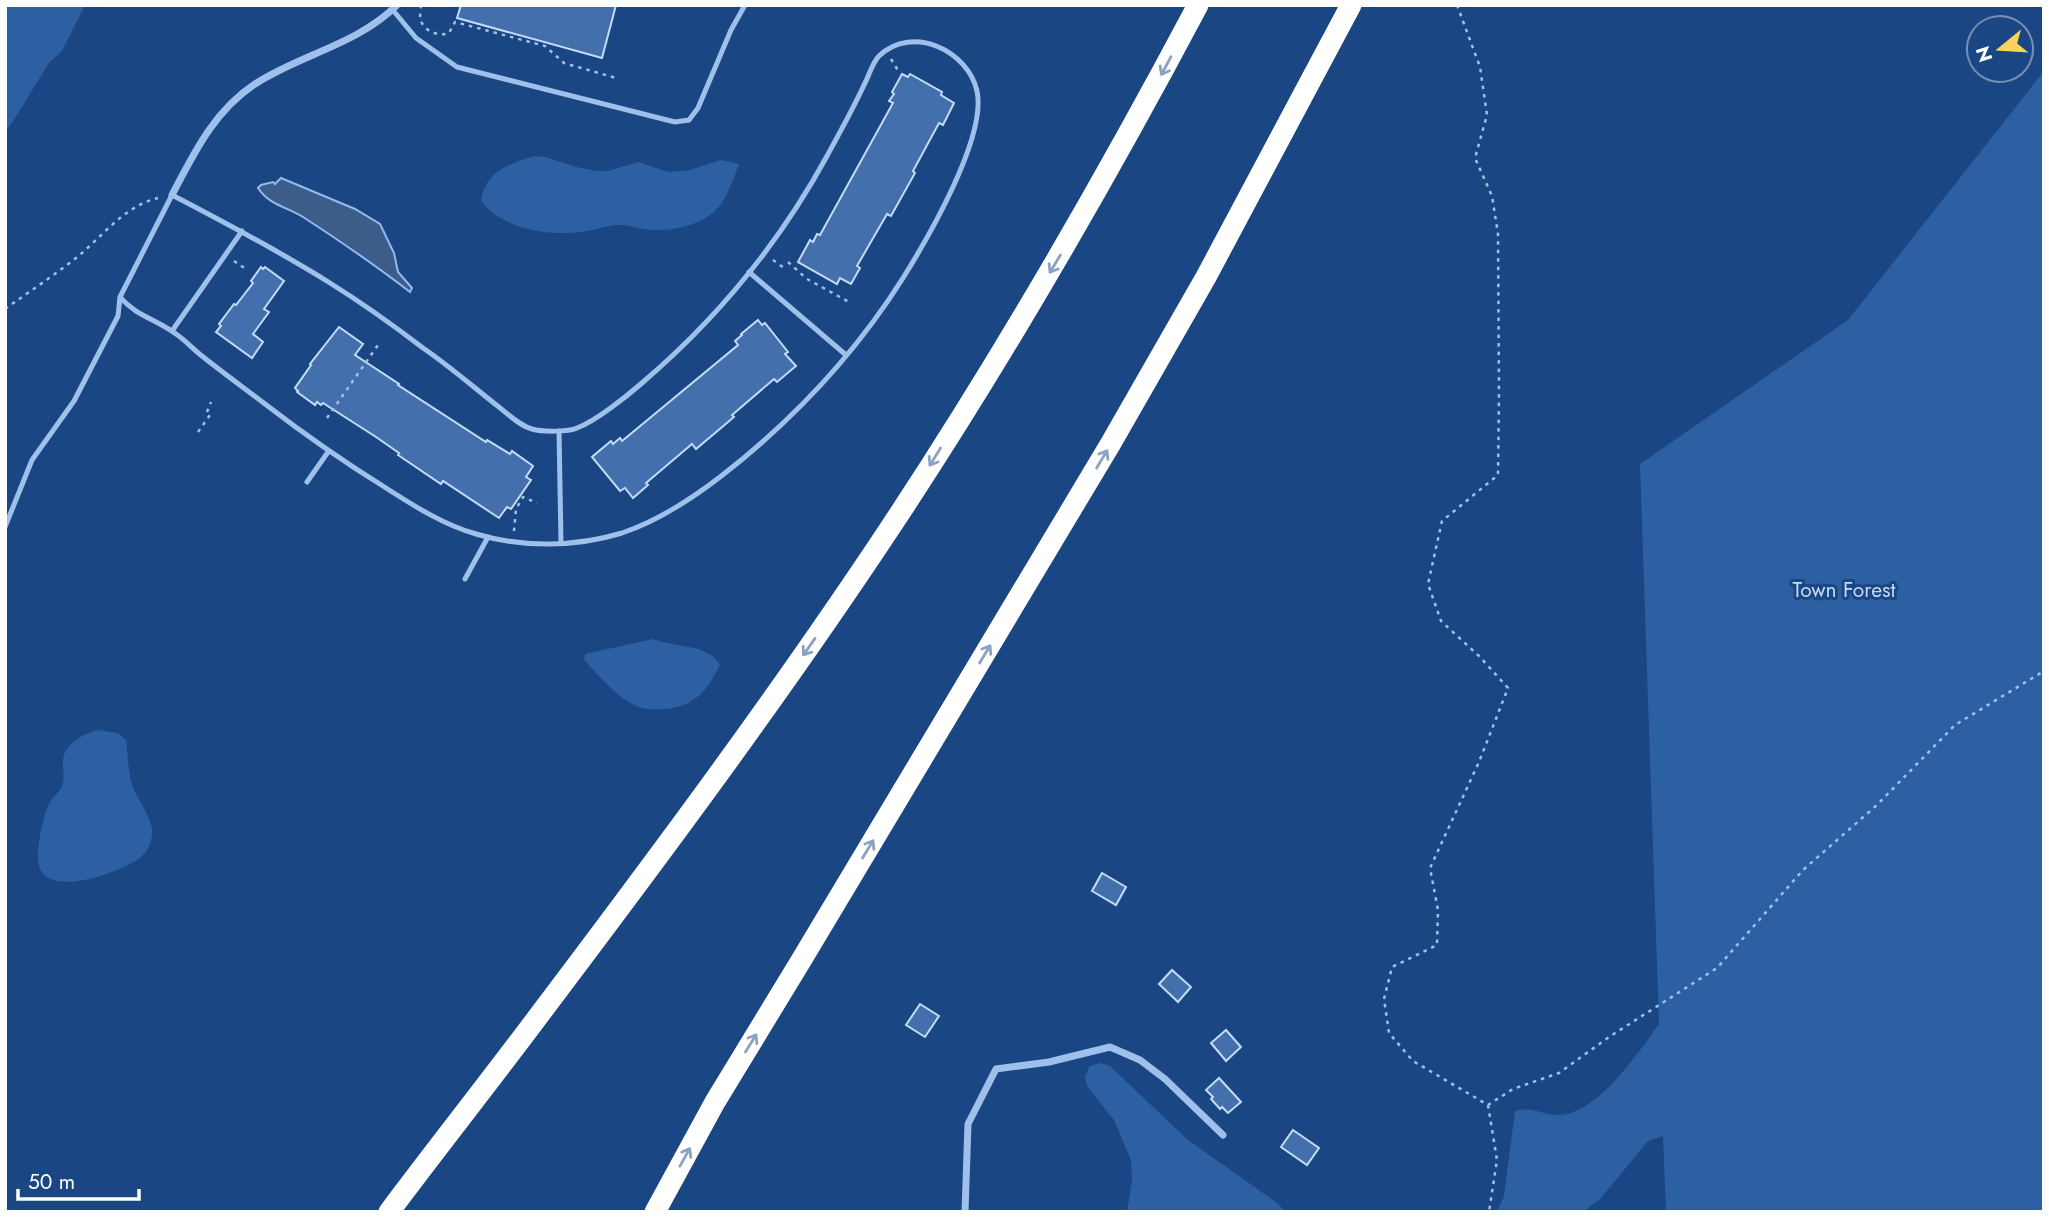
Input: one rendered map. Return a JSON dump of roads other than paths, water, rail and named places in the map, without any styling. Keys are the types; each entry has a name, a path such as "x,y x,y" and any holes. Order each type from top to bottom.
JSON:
{"highway":[{"path":"389,1212 724,767 891,527 1002,352 1080,221 1198,5"},
{"path":"655,1212 715,1102 1111,443 1206,278 1351,5"}],"street":[{"path":"172,195 201,139 233,101 274,73 364,31 395,7"},
{"path":"965,1212 968,1124 996,1069 1049,1062 1110,1047 1140,1060 1165,1079 1223,1135"}],"lane":[{"path":"395,7 416,38 457,67 675,122 689,120 698,108 731,30 745,5"},
{"path":"5,527 32,460 74,401 118,316 120,297 172,195 334,285 426,350 515,420 532,429 559,431 577,428 635,389 690,341 750,272 772,245 824,161 876,58 896,46 919,41 943,48 958,58 971,72 979,96 977,119 956,182 926,241 891,298 846,355 793,415 738,463 686,503 626,531 561,543 512,542 471,533 439,519 328,452 172,331 131,310 120,297"},
{"path":"172,331 242,232"},
{"path":"750,272 846,355"},
{"path":"559,431 561,543"},
{"path":"307,482 328,452"},
{"path":"465,579 488,537"}],"park label":[{"name":"Town Forest","path":"1844,590"}]}
